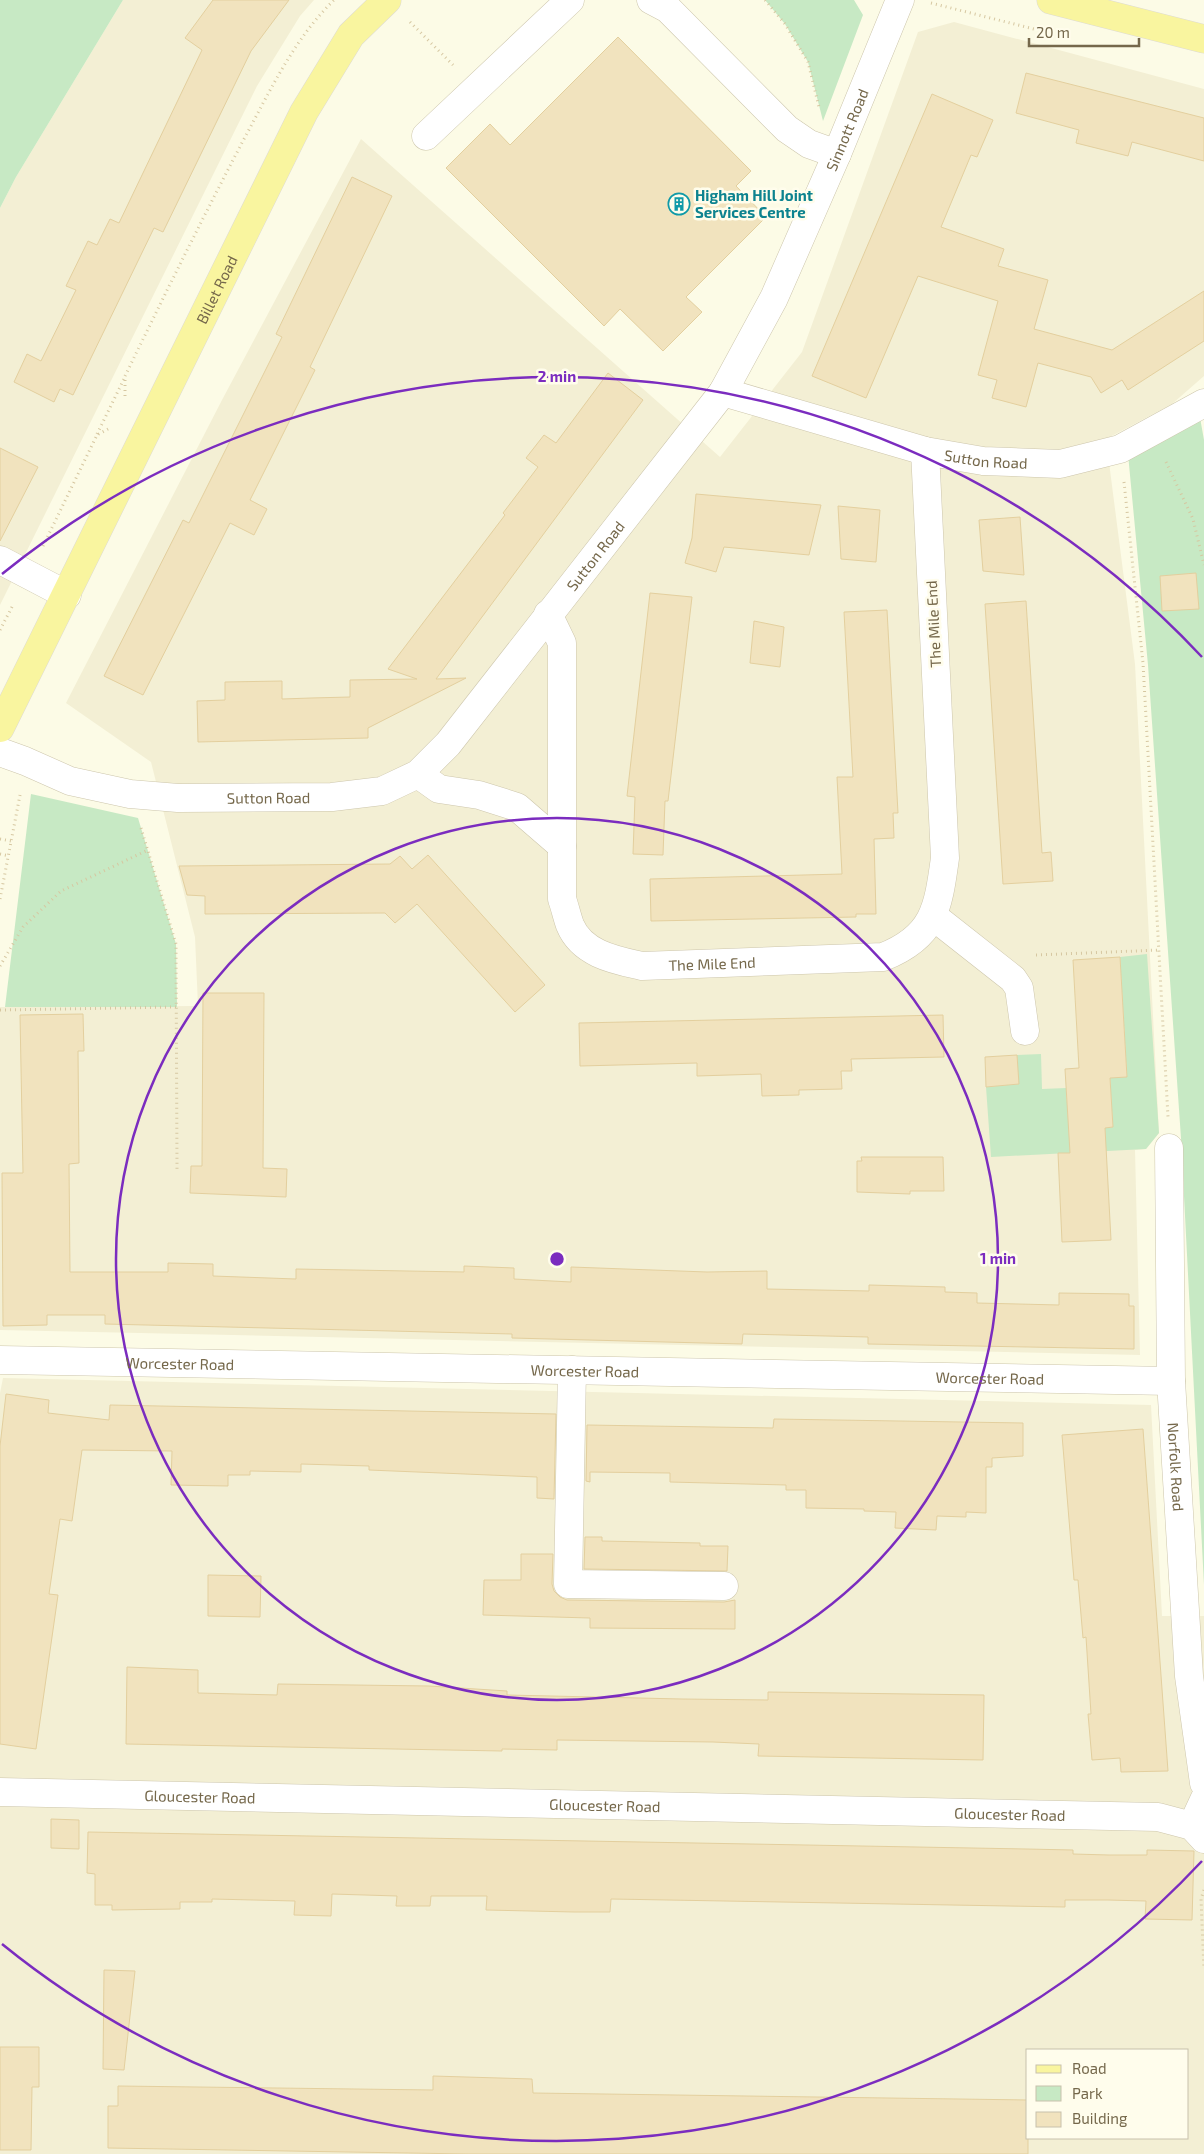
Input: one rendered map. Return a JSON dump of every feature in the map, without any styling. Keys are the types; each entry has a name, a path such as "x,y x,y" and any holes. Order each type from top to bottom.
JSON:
{"main road":[{"path":"1051,0 1204,39"},
{"name":"Billet Road","path":"0,728 304,112 351,35 396,8"}],"street":[{"path":"426,136 570,0"},
{"path":"651,0 668,9 787,129 809,144 837,154"},
{"name":"Sinnott Road","path":"723,392 774,298 837,154 900,0"},
{"name":"Sutton Road","path":"0,752 26,761 70,781 130,794 178,798 332,797 382,791 418,774 448,744 723,392 925,451 983,461 1060,464 1120,449 1204,403"},
{"name":"The Mile End","path":"548,614 562,643 562,899 571,927 584,944 607,959 642,966 883,957 903,949 923,932 934,916 941,889 945,858 925,451"},
{"path":"0,560 67,595"},
{"path":"418,774 439,789 479,795 517,807 562,846"},
{"path":"934,916 1013,979 1019,988 1025,1030"},
{"name":"Norfolk Road","path":"1169,1148 1172,1392 1189,1676 1204,1783"},
{"name":"Worcester Road","path":"0,1360 572,1370 1172,1392"},
{"path":"572,1370 568,1584 724,1586"},
{"name":"Gloucester Road","path":"0,1792 1158,1817 1198,1832"},
{"path":"1198,1832 1204,1800"}],"path":[{"path":"28,575 198,226 280,72 320,14 334,0"},
{"path":"765,0 785,24 808,62 822,121 837,154"},
{"path":"396,8 477,88"},
{"path":"124,398 125,376"},
{"path":"97,435 115,425"},
{"path":"1154,431 1170,472 1193,519 1204,565"},
{"path":"1120,449 1143,663 1160,950 1169,1148"},
{"path":"0,899 16,817"},
{"path":"0,839 11,841"},
{"path":"0,966 23,926 61,891 148,850 176,944 177,1169"},
{"path":"0,854 9,856"},
{"path":"1002,970 1022,956 1160,950"},
{"path":"0,1010 177,1007"},
{"path":"1204,1890 1201,1899 1204,1969"}],"shaded area":[{"path":"123,0 314,0 300,16 257,86 0,605 0,208 16,177"},
{"path":"954,22 1204,89 1204,376 1172,404 1106,439 1135,664 1159,1133 1146,1149 1135,1150 1140,1355 0,1330 0,1007 198,1006 195,937 151,762 66,703 222,400 361,139 720,457 802,352 918,32"},
{"path":"3,1378 1151,1405 1162,1616 1204,1616 1204,2154 0,2154 0,1393"}],"green space":[{"path":"0,0 123,0 16,177 0,208"},
{"path":"765,0 854,0 863,15 823,121 808,62 785,24"},
{"path":"1199,412 1204,440 1204,1585 1181,1138 1148,665 1128,454"},
{"path":"31,794 138,818 176,944 177,1007 5,1007"},
{"path":"1147,954 1159,1133 1146,1149 991,1157 986,1087 1018,1084 1017,1055 1041,1054 1042,1089 1066,1088 1069,1130 1113,1127 1110,1078 1127,1076 1120,957"}],"building":[{"path":"213,0 289,0 251,51 163,232 154,228 73,395 60,389 54,402 14,382 27,354 41,361 76,290 66,286 88,241 97,245 110,219 119,223 202,50 185,38"},
{"name":"Higham Hill Joint Services Centre","path":"618,37 751,171 736,186 766,217 686,297 702,312 663,351 620,309 604,326 446,168 490,124 510,145"},
{"path":"1026,73 1204,118 1204,161 1132,142 1128,156 1076,143 1079,130 1016,113"},
{"path":"932,94 993,120 977,157 971,155 941,227 1004,249 998,266 1048,280 1034,329 1112,350 1204,291 1204,341 1128,390 1122,380 1101,393 1091,377 1038,363 1026,407 992,398 997,380 978,375 998,301 918,276 866,398 812,376"},
{"path":"352,177 392,196 310,367 315,370 250,500 267,509 254,535 230,523 143,695 104,676 183,520 189,523 282,337 276,334"},
{"path":"608,373 643,400 436,679 466,678 368,728 368,738 198,742 197,701 225,700 225,682 282,681 282,699 350,697 350,680 417,679 388,669 505,515 503,513 538,467 526,458 544,435 556,443"},
{"path":"0,448 38,467 0,541"},
{"path":"696,494 821,505 809,555 724,547 716,572 685,563 692,538"},
{"path":"838,506 880,510 876,562 841,559"},
{"path":"1020,517 1024,575 983,571 979,520"},
{"path":"1196,573 1199,609 1162,611 1160,576"},
{"path":"650,593 692,597 668,801 665,801 663,855 633,854 635,797 627,796"},
{"path":"1026,601 1042,853 1051,852 1053,881 1003,884 985,604"},
{"path":"887,610 898,813 893,813 894,838 874,839 876,914 856,914 856,917 651,921 650,879 842,874 837,777 853,777 844,612"},
{"path":"754,621 784,627 780,667 750,663"},
{"path":"428,855 545,985 515,1012 417,904 395,923 385,913 205,914 205,896 187,895 179,866 390,864 400,856 412,869"},
{"path":"1120,957 1127,1077 1110,1078 1113,1127 1105,1128 1111,1240 1062,1242 1058,1153 1070,1153 1065,1069 1079,1068 1073,960"},
{"path":"203,993 264,993 263,1168 287,1169 286,1197 190,1193 191,1166 202,1166"},
{"path":"83,1014 84,1051 78,1051 79,1163 69,1164 70,1272 168,1272 168,1263 213,1264 213,1276 296,1279 296,1269 464,1272 464,1266 514,1268 514,1279 571,1282 571,1267 707,1272 767,1271 767,1289 869,1291 869,1285 945,1287 945,1292 977,1293 977,1303 1059,1305 1059,1293 1129,1294 1129,1306 1134,1306 1134,1349 868,1344 868,1337 743,1334 742,1344 512,1338 512,1334 105,1324 105,1315 47,1315 47,1325 3,1326 2,1173 23,1173 20,1015"},
{"path":"943,1015 944,1057 851,1059 852,1071 841,1071 842,1089 799,1090 799,1095 762,1096 761,1074 697,1076 697,1063 580,1066 579,1023"},
{"path":"1017,1055 1019,1084 986,1087 985,1057"},
{"path":"861,1157 943,1157 944,1191 910,1191 910,1194 857,1192 857,1161 862,1161"},
{"path":"6,1394 49,1400 48,1413 109,1420 110,1405 556,1414 554,1499 537,1498 537,1477 369,1470 369,1466 301,1464 301,1472 250,1471 250,1475 228,1475 228,1486 171,1485 172,1451 82,1450 72,1521 60,1519 49,1594 58,1595 36,1749 0,1744 0,1446"},
{"path":"774,1419 1023,1423 1023,1456 992,1458 992,1467 986,1467 986,1513 966,1512 966,1517 937,1516 936,1530 895,1528 896,1512 864,1511 864,1509 806,1508 806,1490 786,1490 786,1485 670,1482 670,1473 590,1472 590,1482 586,1481 587,1425 773,1428"},
{"path":"1143,1429 1168,1771 1121,1772 1120,1758 1092,1760 1088,1714 1091,1714 1086,1637 1083,1638 1078,1580 1074,1580 1062,1435"},
{"path":"585,1537 602,1537 602,1541 700,1543 700,1546 728,1546 727,1571 584,1569"},
{"path":"521,1554 553,1554 552,1584 554,1591 560,1597 567,1600 724,1602 735,1600 735,1629 590,1628 590,1618 483,1615 484,1580 521,1580"},
{"path":"208,1575 261,1576 260,1617 208,1616"},
{"path":"127,1667 198,1670 198,1693 277,1695 278,1684 429,1686 507,1691 507,1695 682,1699 768,1700 768,1692 984,1695 983,1760 758,1756 759,1744 713,1742 557,1740 557,1750 502,1749 502,1751 126,1744"},
{"path":"51,1819 79,1820 79,1849 51,1848"},
{"path":"88,1832 1073,1850 1073,1854 1109,1855 1147,1855 1147,1850 1194,1851 1192,1920 1145,1919 1146,1901 1108,1900 1065,1900 1065,1907 611,1899 610,1912 574,1912 486,1910 487,1896 431,1896 430,1906 396,1906 397,1896 332,1894 331,1916 294,1915 295,1901 212,1899 212,1902 180,1902 180,1909 112,1910 112,1905 95,1905 95,1874 87,1873"},
{"path":"104,1970 135,1971 124,2070 103,2069"},
{"path":"0,2047 39,2047 39,2087 32,2087 31,2150 0,2150"},
{"path":"433,2076 532,2079 533,2093 1026,2100 1028,2154 468,2154 108,2148 108,2106 118,2106 118,2086 433,2090"}],"place":[{"name":"Higham Hill Joint Services Centre","path":"679,204"}]}
